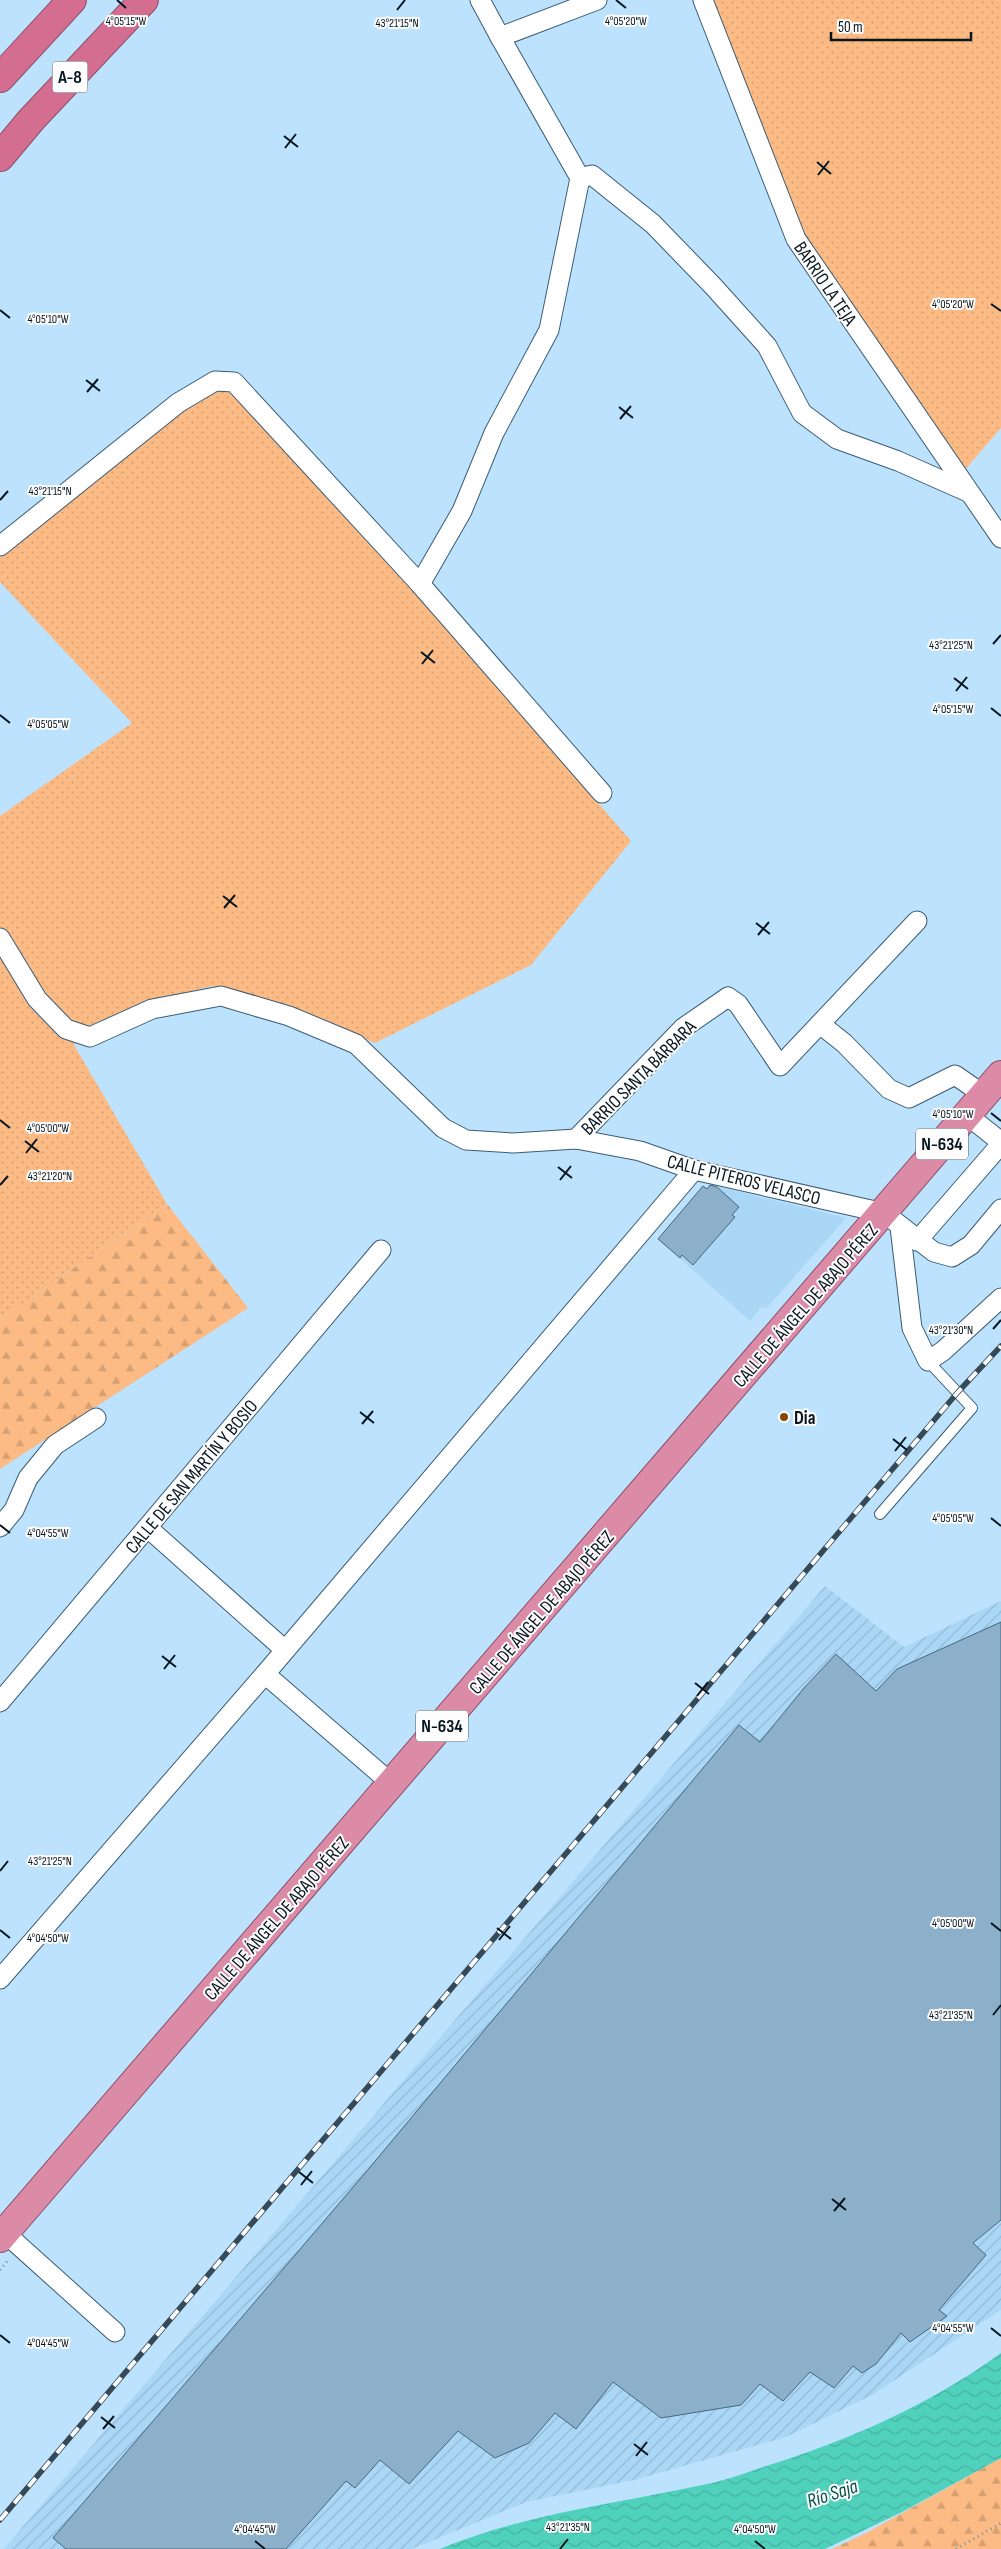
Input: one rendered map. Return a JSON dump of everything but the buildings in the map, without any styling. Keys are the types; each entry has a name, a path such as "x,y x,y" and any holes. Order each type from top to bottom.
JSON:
{"highway":[{"name":"A-8","path":"0,78 72,0"},
{"name":"A-8","path":"0,157 44,106 144,0"},
{"name":"CALLE DE ÁNGEL DE ABAJO PÉREZ","path":"2,2235 392,1784 892,1220 984,1095"}],"street":[{"path":"420,584 462,511 494,433 549,330 580,178 480,0"},
{"path":"500,37 597,0"},
{"name":"BARRIO LA TEJA","path":"703,0 796,239 1001,538"},
{"path":"580,178 592,175 623,199 653,224 713,286 767,346 802,413 837,439 898,461 968,492"},
{"path":"0,546 178,403 215,381 234,382 420,584 602,793"},
{"path":"917,920 820,1024 844,1043 889,1089 909,1098 955,1075 984,1095 1001,1143 917,1241"},
{"name":"CALLE PITEROS VELASCO","path":"0,938 38,999 66,1029 90,1037 152,1009 221,996 288,1016 356,1044 443,1128 466,1140 512,1143 576,1139 640,1151 694,1170 892,1220"},
{"name":"BARRIO SANTA BÁRBARA","path":"576,1139 683,1028 728,998 738,1004 780,1066 820,1024"},
{"path":"0,1979 265,1674 694,1170"},
{"path":"892,1220 917,1241 934,1252 952,1257 971,1245 1001,1209"},
{"path":"892,1220 912,1328 928,1361 943,1351 1001,1298"},
{"name":"CALLE DE SAN MARTÍN Y BOSIO","path":"0,1702 381,1250"},
{"path":"0,1527 14,1510 28,1478 55,1445 96,1418"},
{"path":"148,1528 285,1650"},
{"path":"265,1674 392,1784"},
{"path":"2,2235 115,2332"}],"lane":[{"path":"880,1514 972,1408 928,1361"}],"path":[{"path":"956,2549 1001,2523"}],"shaded area":[{"path":"712,1183 716,1186 846,1218 766,1309 762,1306 750,1321 658,1239 703,1186 707,1189"},
{"path":"825,1586 904,1647 1001,1601 1001,2310 872,2395 786,2437 634,2480 526,2502 412,2549 4,2549"}],"green space":[{"path":"699,0 1001,0 1001,428 958,478 796,239"},
{"path":"215,381 234,382 631,841 531,965 375,1043 296,1012 213,986 141,1003 93,1024 74,1045 167,1204 0,1319 0,816 132,723 0,582 0,557"},
{"path":"167,1204 248,1308 0,1469 0,1319"},
{"path":"1001,2458 1001,2549 832,2549 866,2533"}],"water":[{"name":"Río Saja","path":"1001,2353 1001,2458 902,2512 825,2549 440,2549 506,2526 574,2510 712,2483 826,2446 917,2405 974,2372"}],"railway":[{"path":"0,2520 958,1392 1001,1346"}],"place":[{"name":"Dia","path":"784,1417"}]}
